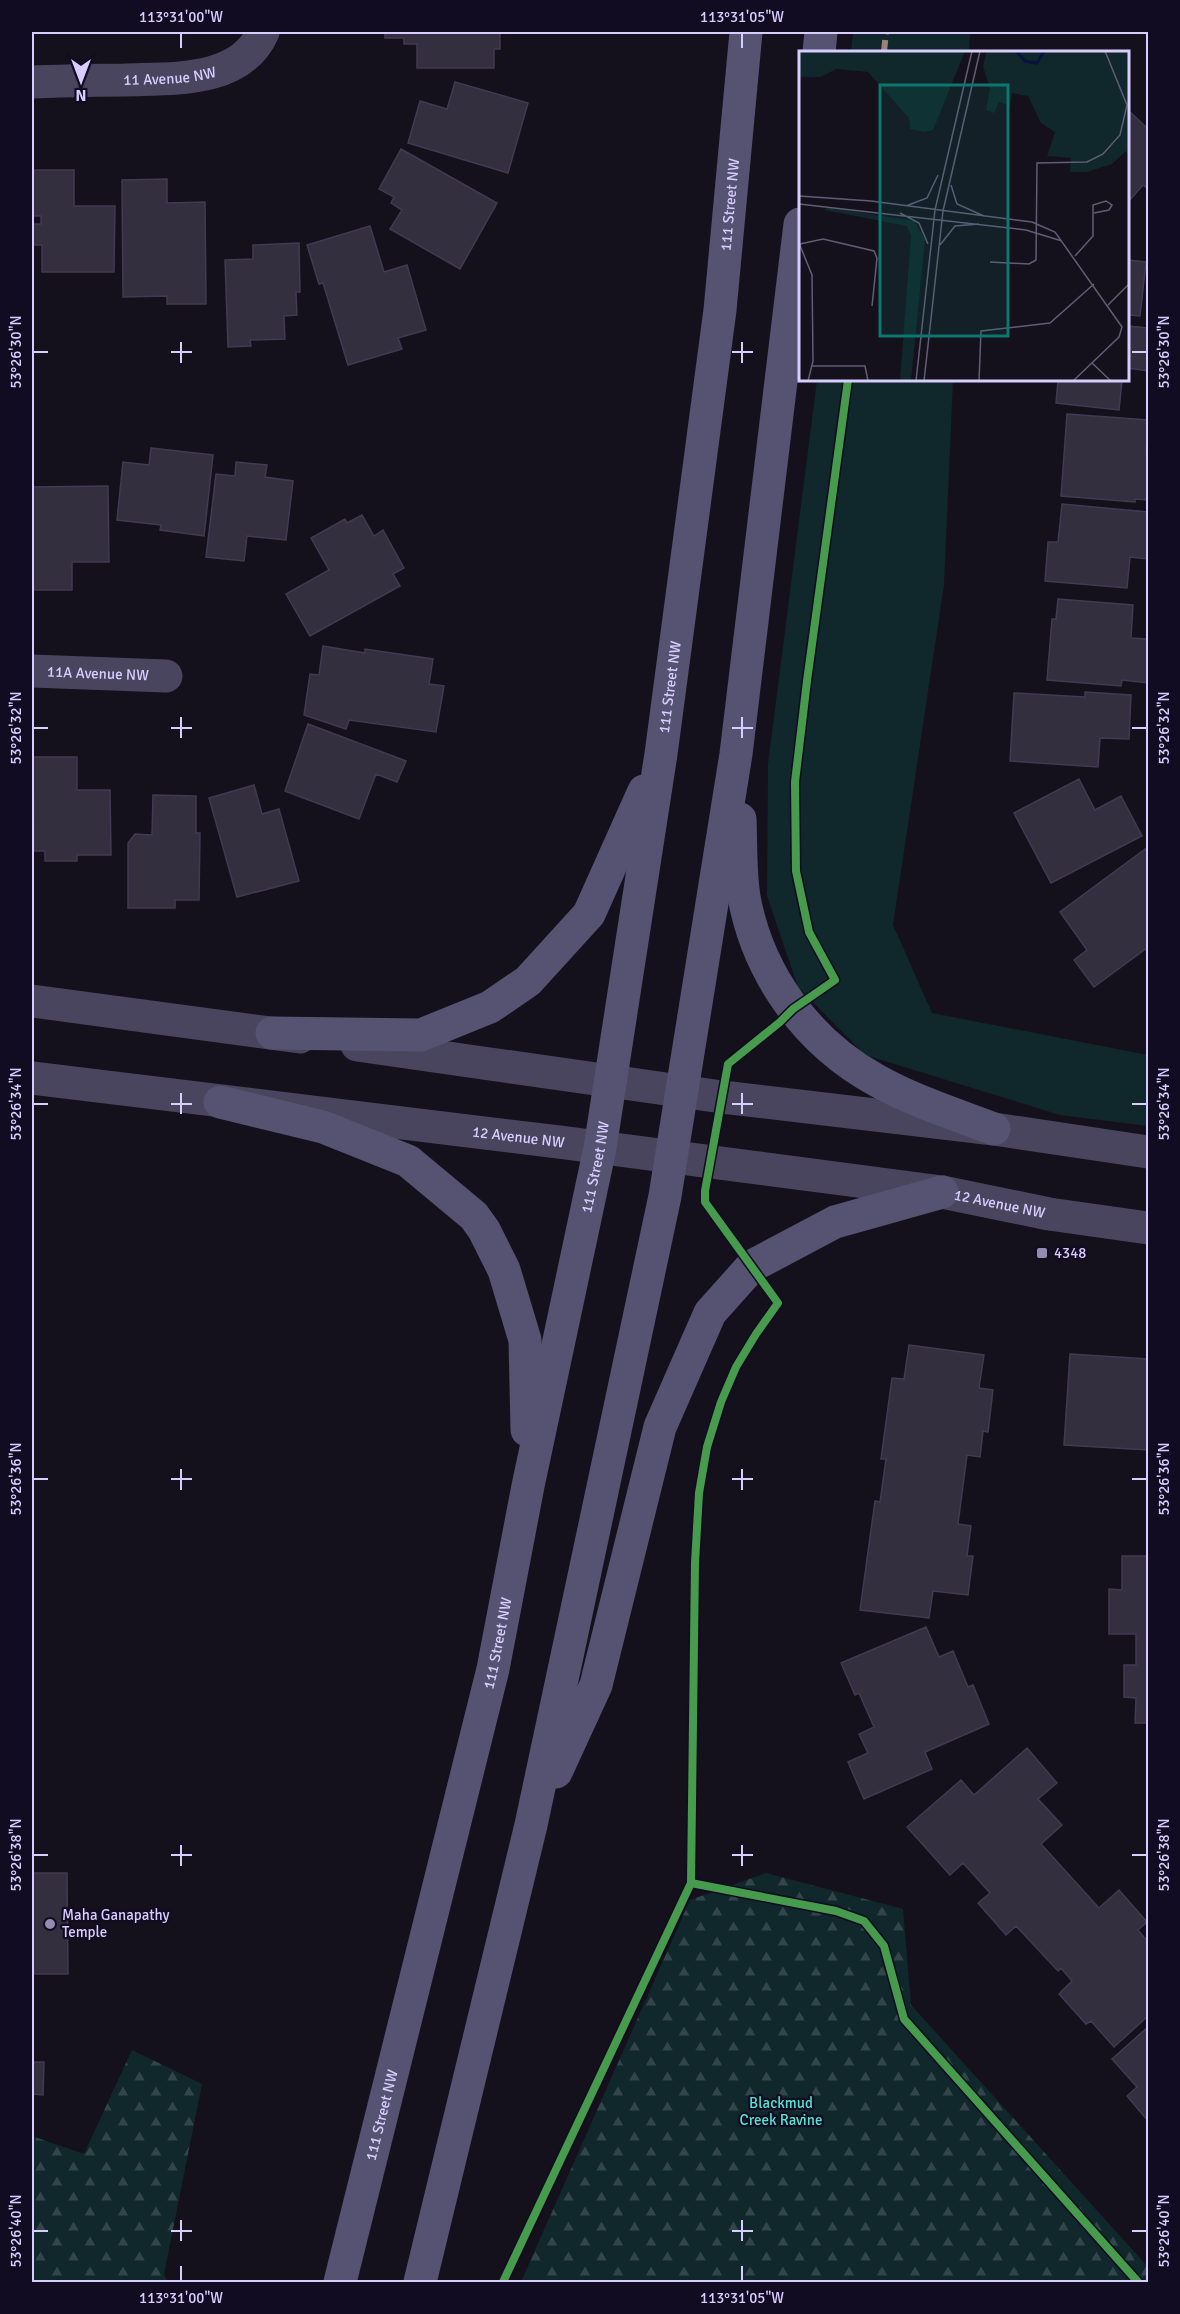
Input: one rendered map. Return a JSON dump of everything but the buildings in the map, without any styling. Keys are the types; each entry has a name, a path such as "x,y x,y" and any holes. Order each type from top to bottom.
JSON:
{"main road":[{"name":"111 Street NW","path":"340,2283 493,1669 528,1486 600,1148 661,754 720,310 746,32"},
{"path":"819,51 820,32"},
{"path":"420,2283 531,1825 671,1158 736,754 799,240"},
{"path":"272,1033 421,1035 490,1007 528,981 589,914 661,754"},
{"path":"736,754 744,895 751,926 762,955 793,1009 817,1037 845,1061 876,1081 994,1129"},
{"path":"220,1102 322,1127 408,1161 474,1216 484,1230 504,1270 525,1340 528,1486"},
{"path":"531,1825 596,1685 660,1427 710,1313 752,1266 835,1222 942,1192"}],"street":[{"name":"11 Avenue NW","path":"32,82 187,77 216,72 234,63 253,48 263,32"},
{"name":"11A Avenue NW","path":"32,671 166,676"},
{"path":"32,1001 722,1097 994,1129 1149,1152"},
{"name":"12 Avenue NW","path":"32,1078 942,1192 1049,1214 1149,1228"}],"green space":[{"path":"853,32 970,32 969,51 851,51"},
{"path":"817,381 953,381 944,585 893,925 932,1013 1148,1055 1148,1126 1060,1115 865,1055 798,987 767,896 768,764"},
{"name":"Blackmud Creek Ravine","path":"766,1873 903,1909 911,2005 1148,2267 1148,2282 521,2282 690,1900"},
{"path":"132,2050 202,2084 164,2274 167,2282 32,2282 32,2136 84,2154"}],"marked path":[{"path":"884,51 886,32"}],"cycle path":[{"path":"503,2282 691,1883 695,1563 699,1493 707,1447 721,1402 736,1367 778,1303 705,1202 705,1191 728,1064 793,1009 835,980 809,932 796,871 795,782 848,381"},
{"path":"691,1883 836,1911 864,1921 884,1946 904,2019 1138,2282"}],"place":[{"name":"4348","path":"1042,1253"},
{"name":"Maha Ganapathy Temple","path":"50,1924"}]}
